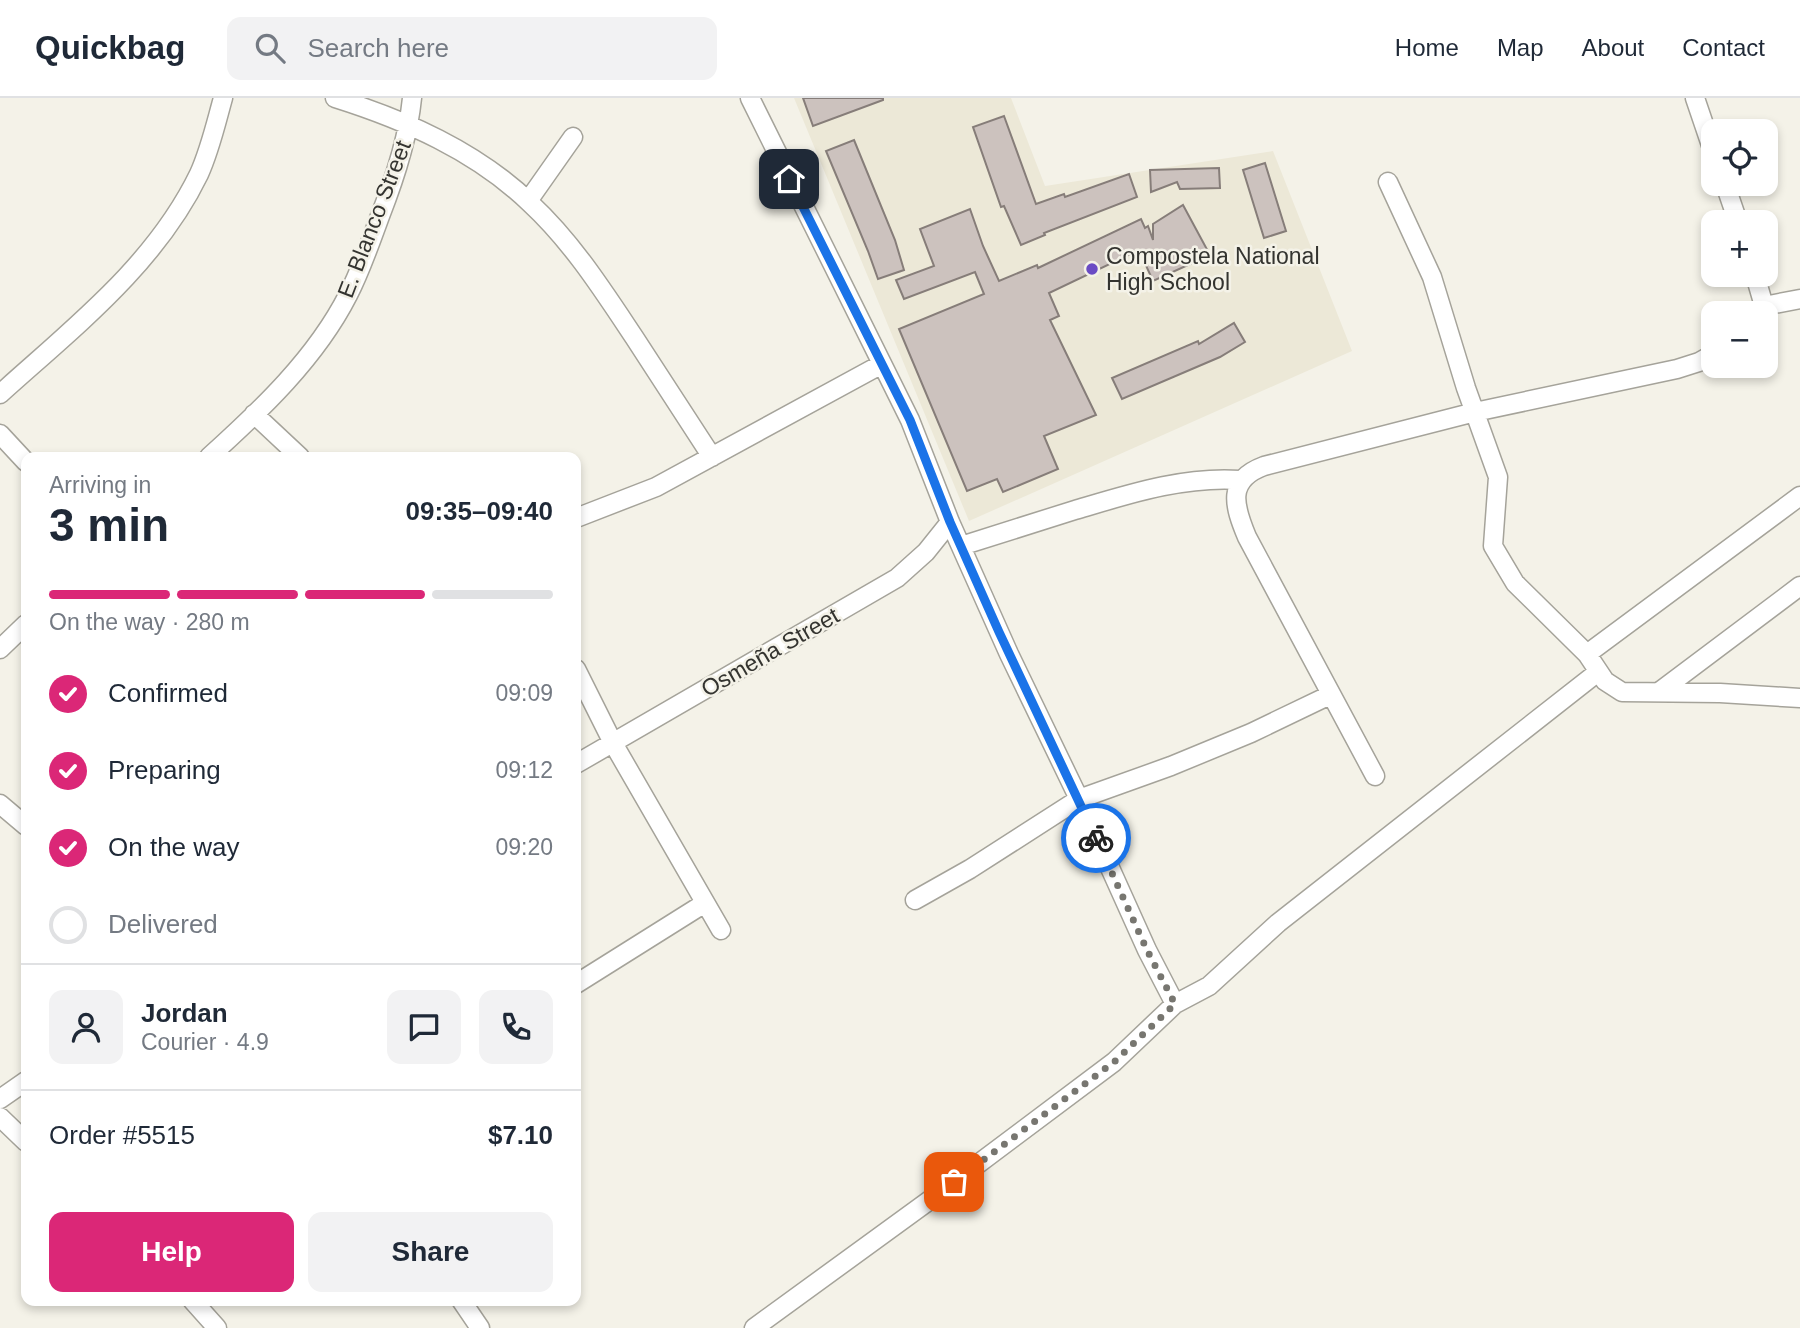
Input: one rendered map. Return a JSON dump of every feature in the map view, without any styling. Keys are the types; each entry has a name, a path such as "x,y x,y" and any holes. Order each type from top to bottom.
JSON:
{"street":[{"path":"0,394 121,284 146,255 198,174 215,130 223,98"},
{"path":"335,98 409,125 482,166 528,201 557,230 583,262 712,457"},
{"name":"E. Blanco Street","path":"214,452 298,368 323,336 348,295 394,179 409,125 412,98"},
{"path":"750,98 922,448 950,522 1009,654 1079,799 1147,950 1175,1004"},
{"path":"1695,98 1702,119"},
{"path":"528,201 573,138"},
{"path":"1388,182 1432,277 1498,477 1492,535 1496,553 1515,583 1587,654 1605,681 1622,692 1720,693 1800,698"},
{"path":"1778,305 1800,299"},
{"path":"1375,776 1247,537 1237,513 1236,495 1240,480 1251,471 1264,466 1475,412 1677,369 1701,359"},
{"path":"581,516 656,487 882,364"},
{"path":"254,414 295,452"},
{"path":"0,434 21,457"},
{"path":"961,546 1116,498 1214,478 1240,480"},
{"path":"1587,654 1800,496"},
{"name":"Osmeña Street","path":"581,761 897,578 926,552 950,522"},
{"path":"1659,692 1800,586"},
{"path":"0,649 21,629"},
{"path":"754,1328 934,1198 1114,1062 1175,1004 1209,986 1278,923 1598,672"},
{"path":"581,679 613,743 721,930"},
{"path":"915,900 970,869 1079,799 1171,766 1251,733 1330,695"},
{"path":"0,804 21,822"},
{"path":"581,981 705,902"},
{"path":"0,1099 21,1084"},
{"path":"0,1117 21,1137"},
{"path":"197,1306 217,1328"},
{"path":"465,1306 480,1328"}],"shaded area":[{"name":"Compostela National High School","path":"794,98 1011,98 1045,186 1273,151 1352,351 969,521"}],"building":[{"path":"803,98 883,98 883,100 813,126"},
{"path":"1004,116 1036,204 1064,194 1065,197 1129,174 1137,197 1044,233 1045,235 1021,245 1004,206 1001,207 973,127"},
{"path":"854,140 895,240 904,270 878,279 826,151"},
{"path":"1265,163 1286,231 1264,238 1243,170"},
{"path":"1219,168 1220,188 1180,189 1177,182 1151,192 1150,170"},
{"path":"1183,205 1210,255 1153,281 1139,250 1049,293 1059,316 1050,320 1096,415 1044,436 1058,469 1003,492 997,479 967,491 899,329 984,294 975,272 904,299 896,280 934,266 920,229 970,209 999,281 1037,265 1038,268 1141,219 1145,228 1148,226 1153,240 1153,224"},
{"path":"1234,323 1245,342 1220,357 1122,399 1112,378 1198,341 1199,344"}],"way so far":[{"path":"954,1182 1114,1062 1175,1004 1096,838"}],"place":[{"name":"Compostela National High School","path":"1092,269"}],"route":[{"path":"789,179 910,420 950,522 1096,838"}]}
